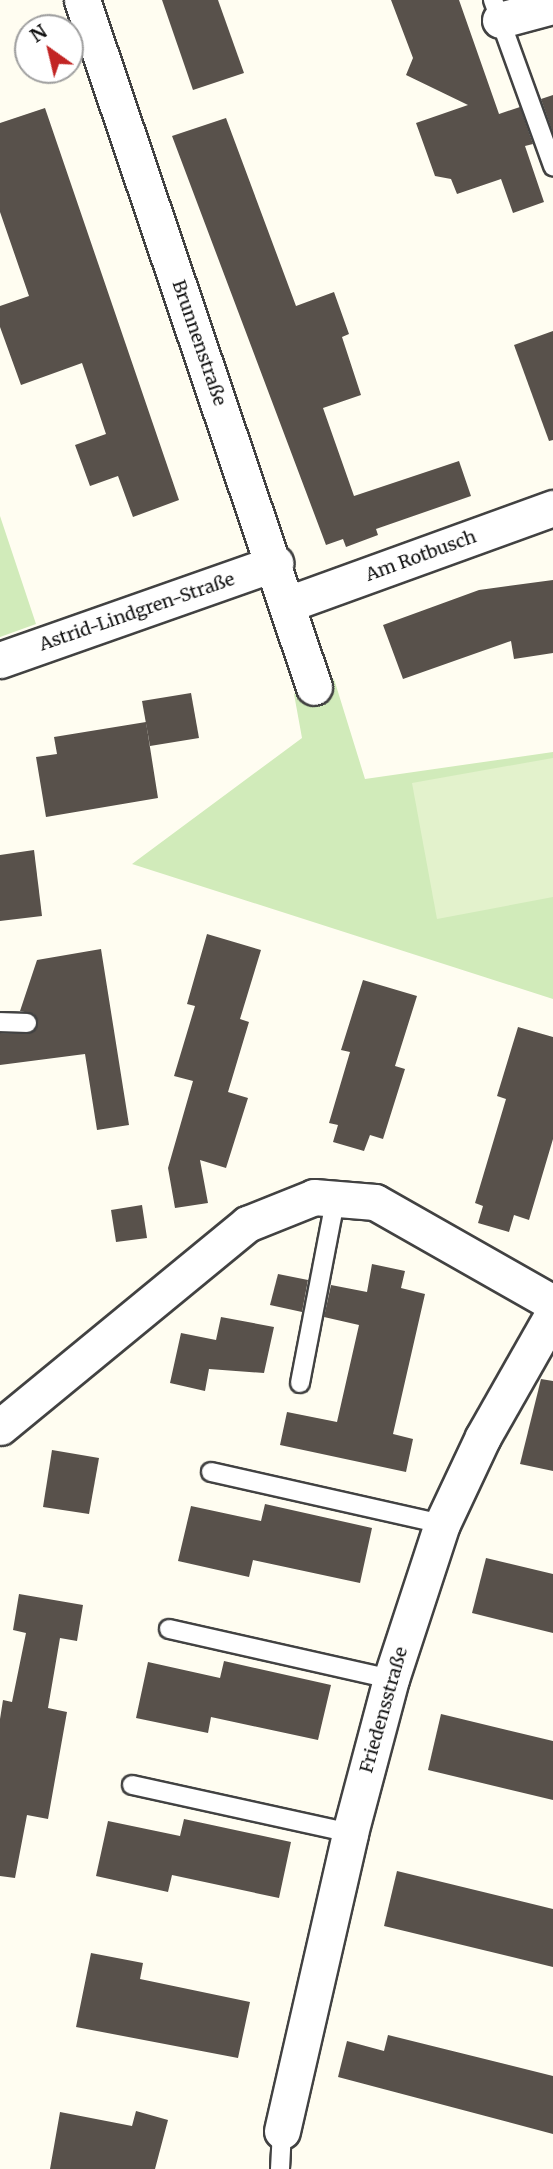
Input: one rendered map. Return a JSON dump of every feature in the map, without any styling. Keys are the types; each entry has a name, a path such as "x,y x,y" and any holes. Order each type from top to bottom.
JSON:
{"street":[{"name":"Brunnenstraße","path":"82,0 275,563 314,687"},
{"path":"497,10 553,6"},
{"name":"Am Rotbusch","path":"288,604 553,508"},
{"name":"Astrid-Lindgren-Straße","path":"0,660 275,563"},
{"path":"0,1427 247,1224 314,1197 336,1196 375,1202 553,1303"},
{"name":"Friedensstraße","path":"282,2131 350,1833 391,1679 442,1524 483,1437 553,1314"}],"lane":[{"path":"497,10 553,166"},
{"path":"0,1022 27,1023"},
{"path":"300,1383 336,1196"},
{"path":"211,1472 442,1524"},
{"path":"169,1629 391,1679"},
{"path":"132,1785 350,1833"},
{"path":"280,2169 282,2131"}],"green space":[{"path":"0,516 36,624 0,637"},
{"path":"334,679 365,779 553,752 553,999 132,864 302,738 294,694"},
{"path":"553,758 553,897 437,919 412,783"}],"building":[{"path":"162,0 218,0 244,73 193,90"},
{"path":"391,0 459,0 499,114 520,107 533,144 525,146 544,202 513,213 501,179 457,194 451,179 435,176 416,123 468,105 406,75 413,58"},
{"path":"553,95 553,133 541,99"},
{"path":"45,108 179,500 133,517 118,476 90,486 75,445 106,434 82,363 21,385 0,327 0,306 29,296 0,212 0,123"},
{"path":"226,118 296,306 334,292 349,334 342,337 361,395 323,408 354,496 459,461 471,496 376,529 378,535 346,547 343,539 326,545 172,136"},
{"path":"553,331 553,440 549,441 514,345"},
{"path":"553,580 553,653 514,659 511,641 403,679 383,625 479,590"},
{"path":"191,693 199,738 150,746 142,701"},
{"path":"146,722 158,798 46,817 36,757 57,754 54,737"},
{"path":"34,850 42,916 0,921 0,855"},
{"path":"207,934 261,950 240,1019 249,1022 228,1092 248,1098 226,1168 200,1160 208,1203 175,1208 168,1168 193,1081 174,1076 195,1006 187,1004"},
{"path":"101,949 129,1125 97,1130 85,1054 0,1065 0,1033 27,1034 37,1028 34,1014 20,1011 37,960"},
{"path":"363,980 417,996 395,1066 405,1069 383,1139 370,1135 364,1151 333,1142 338,1125 329,1123 350,1052 341,1050"},
{"path":"518,1027 553,1037 553,1139 529,1220 514,1215 509,1232 478,1223 483,1206 475,1203 506,1099 497,1096"},
{"path":"142,1205 147,1238 116,1242 111,1210"},
{"path":"372,1264 405,1271 401,1288 425,1294 393,1434 413,1439 406,1472 280,1445 287,1412 337,1422 359,1325 324,1317 331,1285 367,1292"},
{"path":"278,1274 308,1280 302,1312 270,1305"},
{"path":"221,1317 274,1327 264,1373 209,1369 205,1391 170,1383 181,1333 216,1340"},
{"path":"541,1379 553,1381 553,1471 520,1464"},
{"path":"52,1450 99,1458 89,1514 43,1507"},
{"path":"265,1504 372,1528 360,1583 253,1560 249,1577 178,1561 191,1506 261,1521"},
{"path":"486,1558 553,1574 553,1633 472,1613"},
{"path":"19,1594 83,1605 77,1641 60,1638 48,1708 67,1712 48,1819 27,1815 15,1878 0,1876 0,1719 3,1700 12,1702 26,1633 13,1630"},
{"path":"224,1661 331,1685 318,1740 211,1717 208,1733 136,1718 148,1662 220,1678"},
{"path":"441,1714 553,1741 553,1800 428,1770"},
{"path":"184,1819 291,1842 279,1898 172,1875 168,1892 96,1876 108,1821 180,1836"},
{"path":"397,1871 553,1909 553,1967 384,1926"},
{"path":"91,1953 143,1963 140,1979 250,2002 238,2058 76,2027"},
{"path":"388,2035 553,2076 553,2134 338,2077 347,2041 384,2051"},
{"path":"136,2111 168,2120 155,2169 50,2169 60,2112 132,2126"}]}
